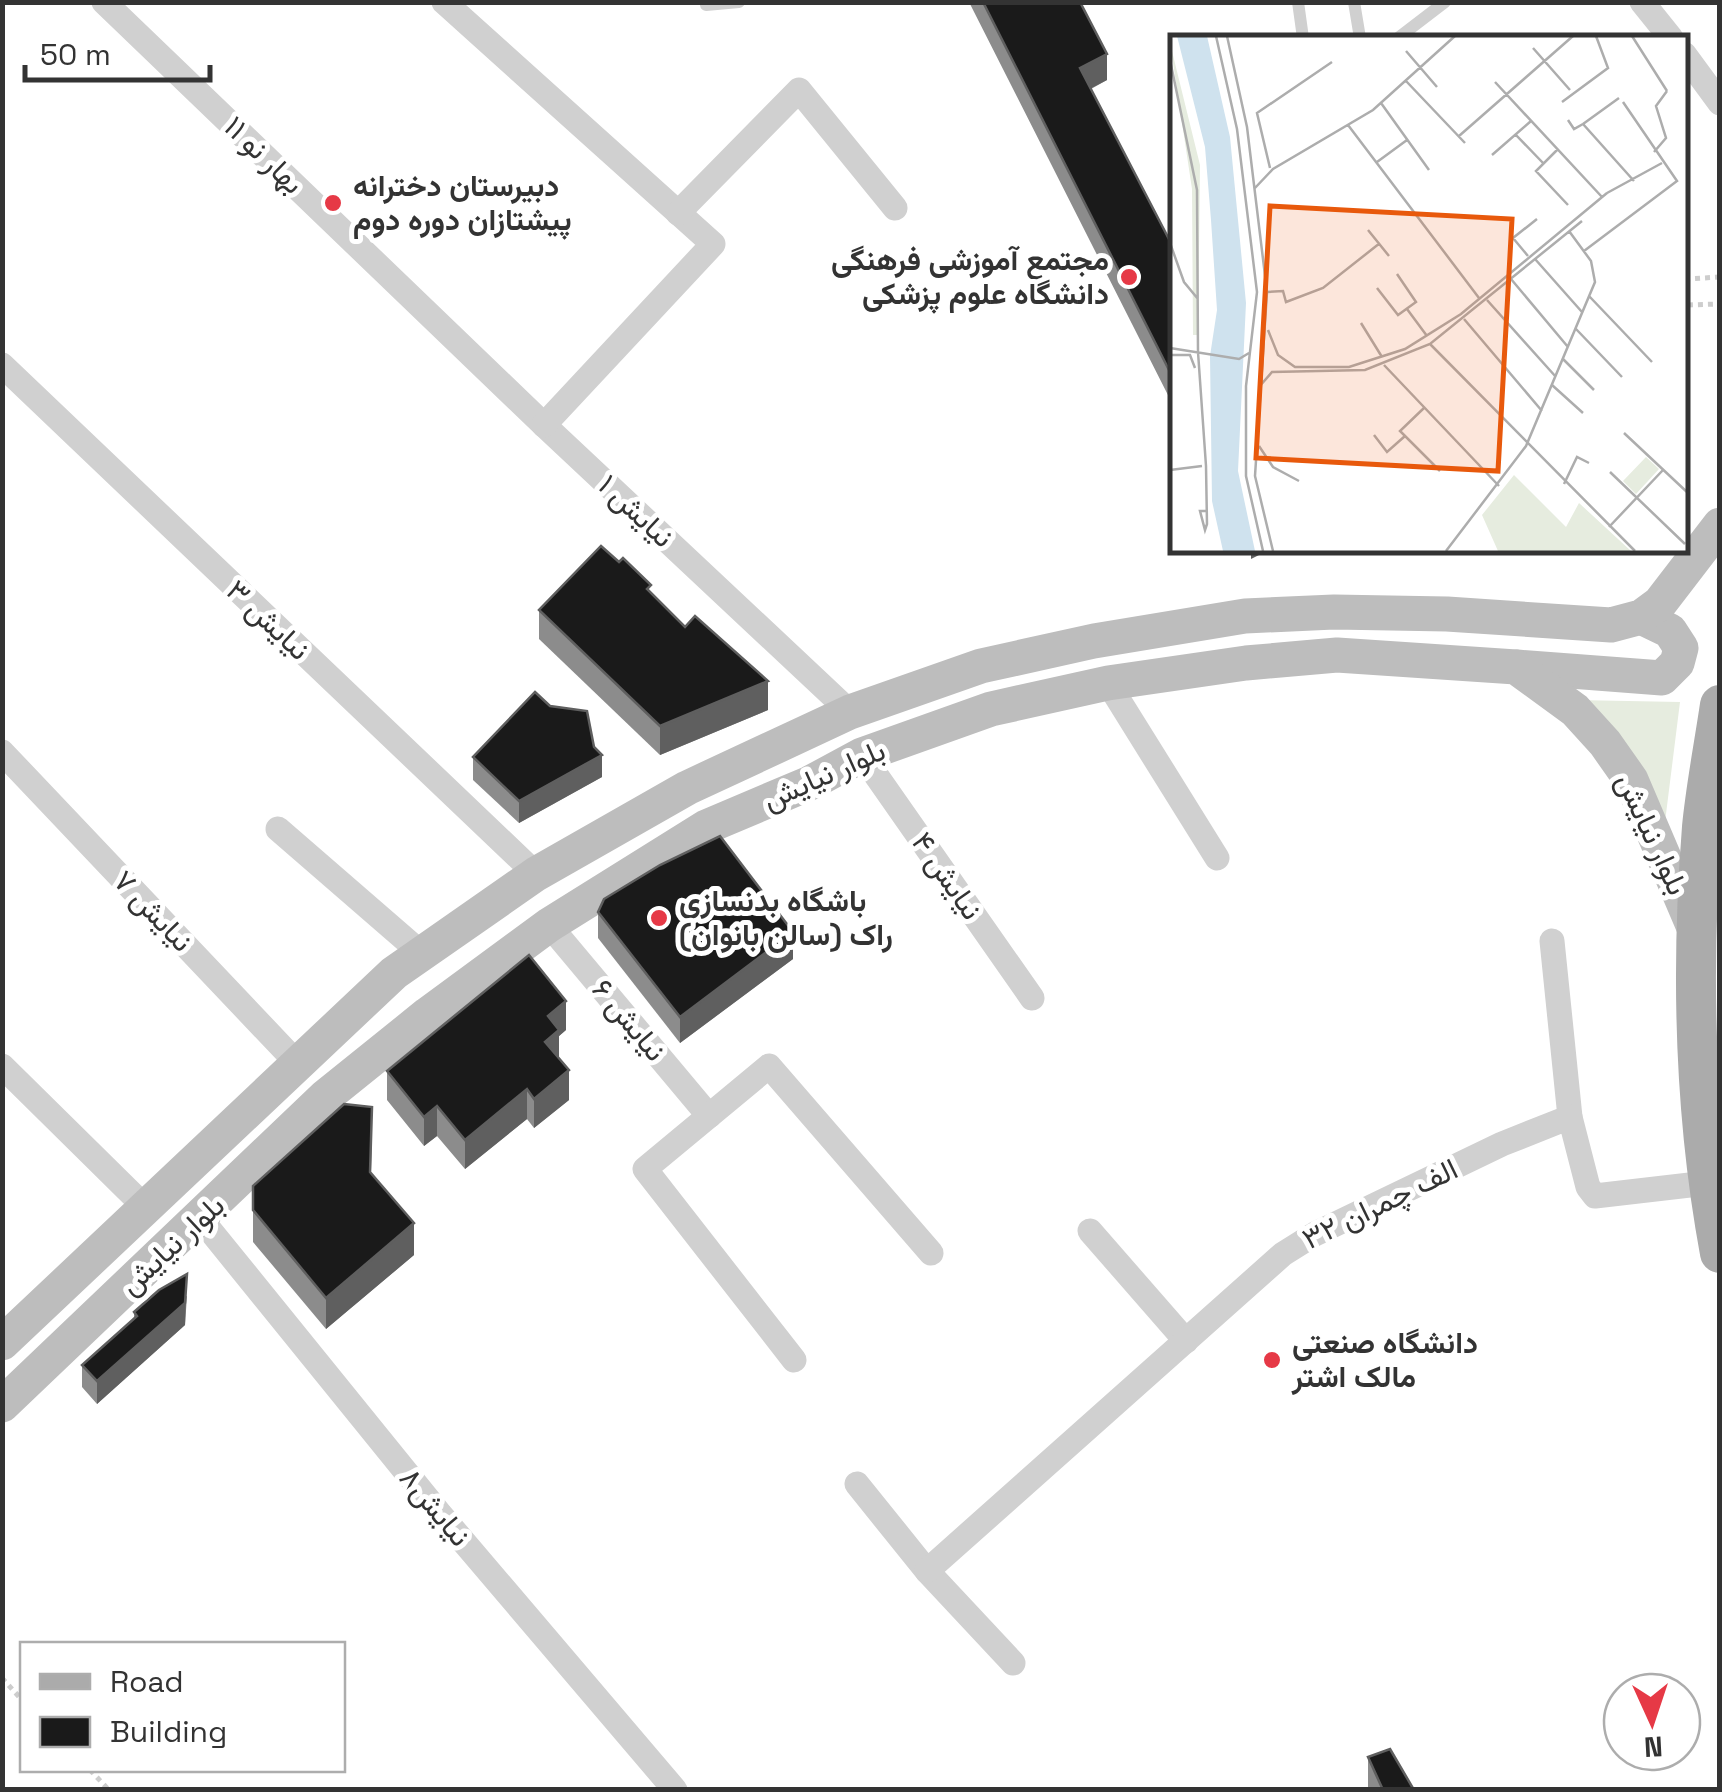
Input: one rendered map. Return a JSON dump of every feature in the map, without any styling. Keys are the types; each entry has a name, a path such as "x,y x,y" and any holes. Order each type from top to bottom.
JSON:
{"main road":[{"path":"1516,667 1662,678 1677,663 1681,648 1670,631 1641,617 1660,603 1720,525"},
{"name":"بلوار نیایش","path":"2,1343 394,973 536,874 687,788 850,712 981,666 1094,641 1244,616 1354,612 1611,625 1641,617"},
{"path":"1354,612 1356,656"},
{"name":"بلوار نیایش","path":"2,1405 325,1097 428,1014 549,925 706,827 810,783 862,754 991,709 1108,683 1246,663 1356,656 1516,667 1575,710 1631,780 1698,937"},
{"path":"1720,705 1702,825 1695,999 1707,1183 1720,1253"}],"street":[{"name":"۱۱ بهار نو","path":"104,2 423,308"},
{"path":"444,2 714,244 544,425"},
{"path":"1642,2 1669,35"},
{"path":"1687,58 1720,103"},
{"path":"678,212 800,90 895,208"},
{"name":"نیایش ۱","path":"423,308 850,712"},
{"name":"نیایش ۳","path":"2,365 536,874"},
{"path":"1108,683 1217,858"},
{"name":"نیایش ۴","path":"862,754 1032,998"},
{"name":"نیایش ۷","path":"6,756 298,1064"},
{"path":"278,828 421,953"},
{"name":"نیایش ۶","path":"549,925 709,1116"},
{"path":"1552,941 1570,1117 1588,1188 1594,1196 1707,1183"},
{"path":"2,1066 144,1206"},
{"path":"794,1360 645,1169 768,1066 931,1253"},
{"name":"۳۲ الف چمران","path":"927,1571 1299,1243 1502,1144 1570,1117"},
{"name":"نیایش۸","path":"201,1219 440,1514 675,1790"},
{"path":"1090,1231 1186,1341"},
{"path":"858,1484 927,1571 1013,1663"}],"lane":[{"path":"706,5 739,2"},
{"path":"1298,2 1303,35"},
{"path":"1354,2 1360,35"},
{"path":"1402,35 1445,2"}],"path":[{"path":"1687,278 1720,277"},
{"path":"1687,305 1720,304"},
{"path":"2,1678 20,1698"}],"shaded area":[{"path":"1576,700 1680,702 1665,822"}],"building":[{"path":"983,2 1080,2 1107,54 1080,68 1170,241 1170,372"},
{"path":"601,546 619,562 623,558 651,585 647,589 685,627 695,616 768,681 660,726 539,610"},
{"path":"535,692 550,706 587,711 594,747 602,755 519,801 473,757"},
{"path":"720,836 793,932 680,1017 598,912 604,899 660,865"},
{"path":"529,955 566,1001 548,1016 559,1030 545,1042 569,1070 534,1099 527,1089 465,1140 437,1106 424,1117 387,1071"},
{"path":"344,1104 372,1107 370,1172 414,1223 326,1298 253,1210 253,1186"},
{"path":"187,1274 185,1303 97,1381 82,1365 137,1316 134,1312 159,1290"},
{"path":"1390,1749 1414,1790 1383,1790 1368,1757"}],"place":[{"name":"دبیرستان دخترانه پیشتازان دوره دوم","path":"333,203"},
{"name":"مجتمع آموزشی فرهنگی دانشگاه علوم پزشکی","path":"1129,277"},
{"name":"باشگاه بدنسازی راک (سالن بانوان)","path":"659,918"},
{"name":"دانشگاه صنعتی مالک اشتر","path":"1272,1360"}]}
